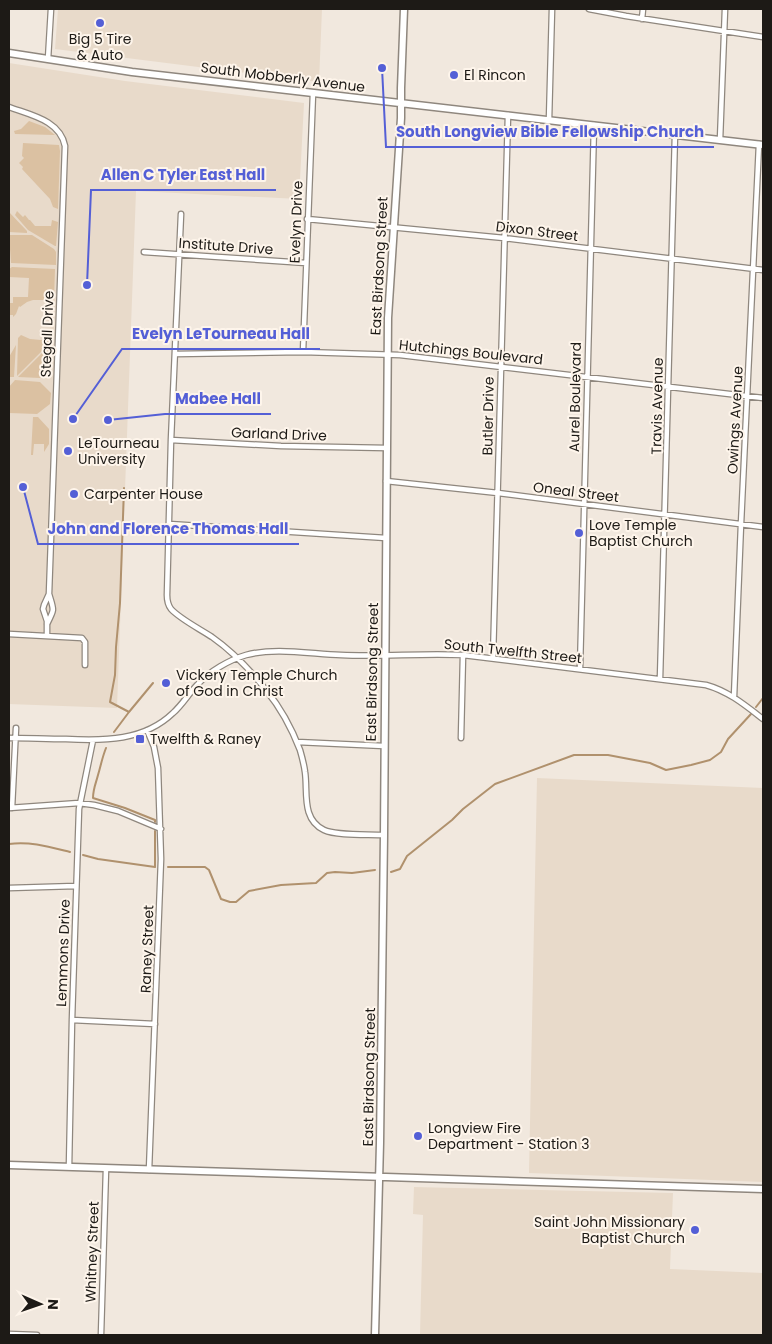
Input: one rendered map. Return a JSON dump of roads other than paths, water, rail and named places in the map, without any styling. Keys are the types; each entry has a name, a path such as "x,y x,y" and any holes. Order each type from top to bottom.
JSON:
{"street":[{"path":"48,59 51,9"},
{"name":"East Birdsong Street","path":"375,1335 380,1177 388,300 401,103 404,9"},
{"path":"549,120 552,9"},
{"path":"589,9 763,37"},
{"path":"642,19 643,9"},
{"path":"720,140 725,9"},
{"name":"South Mobberly Avenue","path":"9,53 132,72 761,145"},
{"name":"Evelyn Drive","path":"303,352 312,93"},
{"name":"Stegall Drive","path":"9,108 52,125 60,134 65,145 49,594 43,609 48,624"},
{"name":"Butler Drive","path":"494,658 508,115"},
{"name":"Aurel Boulevard","path":"580,669 594,125"},
{"name":"Travis Avenue","path":"660,679 675,134"},
{"name":"Owings Avenue","path":"734,697 753,269 761,145"},
{"path":"180,214 166,595 170,608 215,640 236,658 250,671 272,698 297,742 305,771 307,808 311,818 318,826 331,832 384,835"},
{"name":"Dixon Street","path":"307,219 504,238 763,270"},
{"name":"Institute Drive","path":"144,252 306,263"},
{"name":"Hutchings Boulevard","path":"176,354 303,352 387,354 763,398"},
{"name":"Garland Drive","path":"171,440 281,446 387,448"},
{"name":"Oneal Street","path":"386,481 498,493 763,527"},
{"path":"169,524 386,538"},
{"name":"Stegall Drive","path":"47,636 48,624 54,610 49,594"},
{"path":"9,634 84,638 84,665"},
{"name":"South Twelfth Street","path":"9,738 93,740 124,738 161,723 173,714 197,685 218,668 236,658 274,651 385,656 463,655 706,684 734,697 763,719"},
{"path":"461,738 463,655"},
{"path":"16,728 10,808 79,803 94,804 161,829"},
{"name":"Raney Street","path":"147,730 154,746 157,763 161,829 161,887 149,1170"},
{"name":"Lemmons Drive","path":"69,1167 79,803 93,740"},
{"path":"297,742 384,746"},
{"path":"9,888 76,886"},
{"path":"72,1020 155,1024"},
{"path":"9,1165 763,1189"},
{"name":"Whitney Street","path":"101,1335 106,1168"},
{"path":"9,1334 37,1335"}],"waterway":[{"path":"114,732 129,712 110,702 115,675 120,603 124,488"},
{"path":"129,712 153,683"},
{"path":"756,707 763,698"},
{"path":"391,872 400,869 407,856 495,784 574,755 608,755 650,763 666,770 710,760 721,752 728,739 751,714"},
{"path":"106,748 93,798 125,808 155,820 155,822"},
{"path":"83,855 155,867 155,831"},
{"path":"9,844 32,844 70,852"},
{"path":"168,867 205,867 209,870 221,899 230,902 236,902 249,891 281,885 316,883 327,873 352,873 375,870"}],"place":[{"name":"Big 5 Tire & Auto","path":"100,23"},
{"name":"South Longview Bible Fellowship Church","path":"382,68"},
{"name":"El Rincon","path":"454,75"},
{"name":"Allen C Tyler East Hall","path":"87,285"},
{"name":"Evelyn LeTourneau Hall","path":"73,419"},
{"name":"Mabee Hall","path":"108,420"},
{"name":"LeTourneau University","path":"68,451"},
{"name":"John and Florence Thomas Hall","path":"23,487"},
{"name":"Carpenter House","path":"74,494"},
{"name":"Love Temple Baptist Church","path":"579,533"},
{"name":"Vickery Temple Church of God in Christ","path":"166,683"},
{"name":"Twelfth & Raney","path":"140,739"},
{"name":"Longview Fire Department - Station 3","path":"418,1136"},
{"name":"Saint John Missionary Baptist Church","path":"695,1230"}]}
